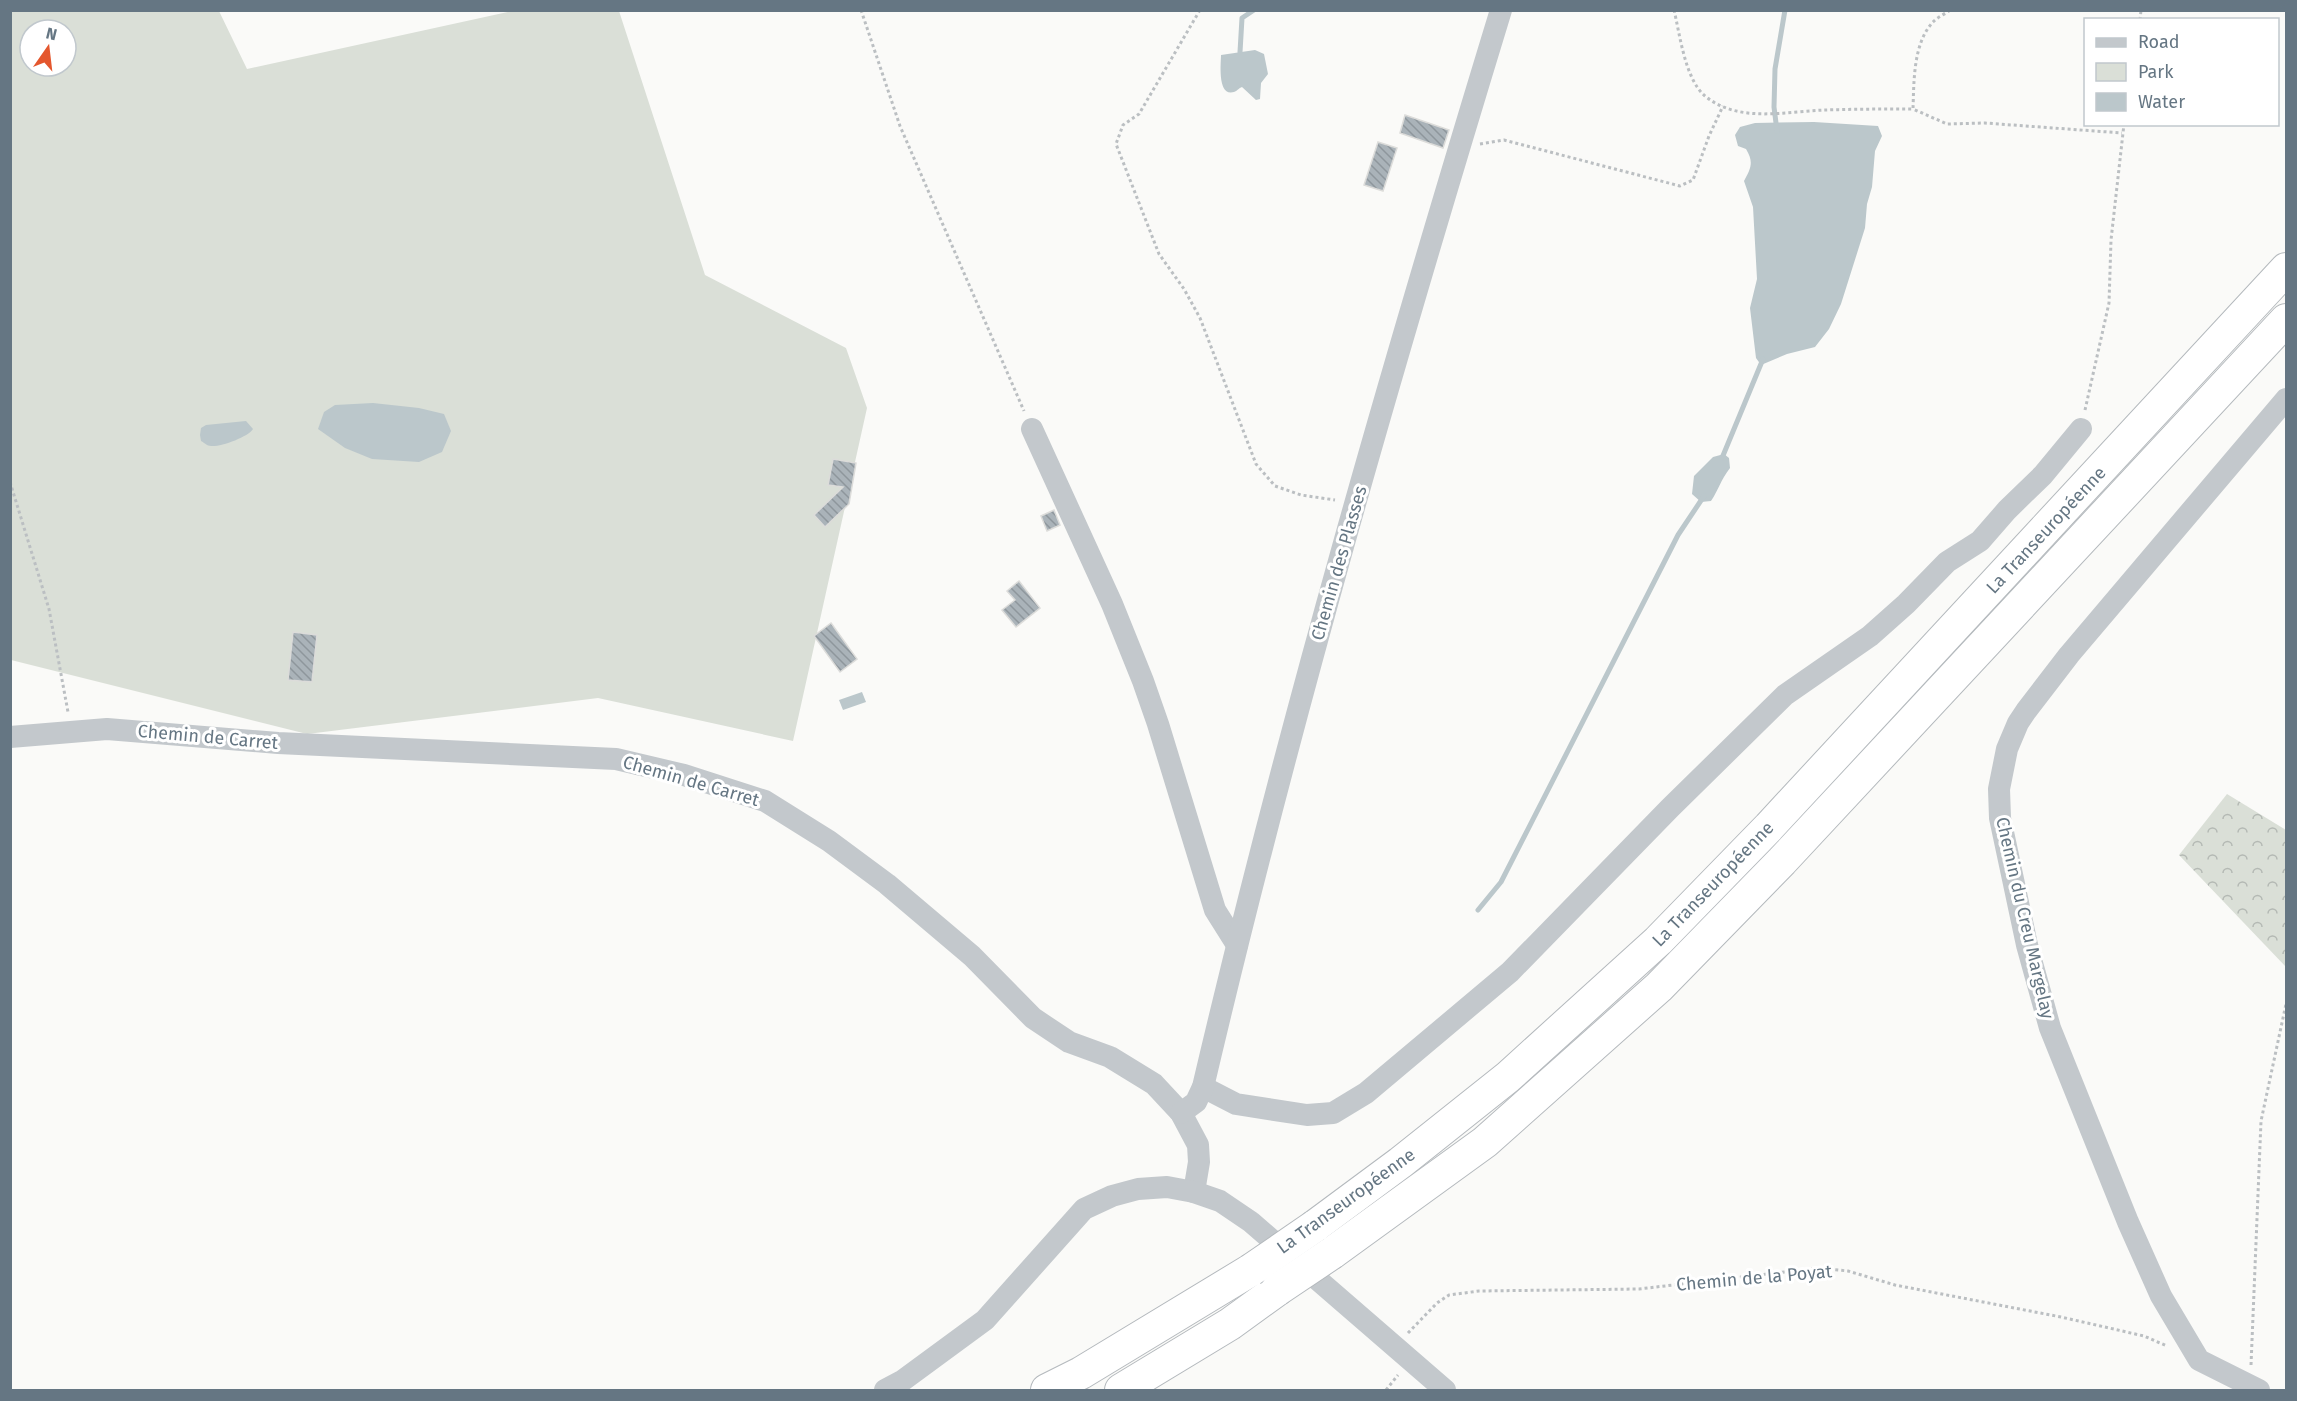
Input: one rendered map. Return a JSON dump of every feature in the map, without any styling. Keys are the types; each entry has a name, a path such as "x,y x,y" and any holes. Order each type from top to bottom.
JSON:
{"highway":[{"name":"La Transeuropéenne","path":"1047,1390 1081,1373 1251,1270 1400,1163 1508,1077 1658,941 1777,818 2286,269"},
{"name":"La Transeuropéenne","path":"1121,1390 1230,1324 1373,1225 1485,1142 1659,987 1782,861 2286,320"}],"street":[{"name":"Chemin des Plasses","path":"1181,1113 1196,1102 1203,1087 1237,945 1353,513 1449,179 1501,10"},
{"name":"Chemin du Creu Margelay","path":"2199,1360 2161,1296 2146,1265 2050,1028 2027,945 2000,818 1999,789 2007,749 2026,711 2069,655 2286,399"},
{"path":"1032,429 1130,648 1158,724 1215,910 1237,945"},
{"path":"1203,1087 1236,1104 1307,1115 1334,1113 1366,1093 1510,972 1670,808 1785,695 1870,636 1906,604 1947,562 1980,541 2007,510 2043,475 2081,429"},
{"name":"Chemin de Carret","path":"10,737 107,729 278,743 616,759 684,775 765,801 829,841 887,884 972,956 1034,1018 1070,1042 1110,1057 1154,1084 1181,1113 1198,1145 1194,1191"},
{"path":"885,1390 902,1381 986,1320 1084,1209 1112,1196 1138,1189 1167,1187 1194,1191 1220,1201 1251,1222 1445,1390"},
{"path":"2199,1360 2253,1387"}],"path":[{"path":"861,10 903,135 1032,429"},
{"path":"1200,10 1139,114 1123,125 1116,144 1159,254 1184,289 1200,318 1256,464 1275,486 1301,495 1331,498 1353,513"},
{"path":"1674,10 1689,72 1704,95 1723,106 1740,111 1780,114 1824,110 1913,109 1947,123 1985,123 2122,133"},
{"path":"1913,109 1914,74 1921,45 1934,21 1950,10"},
{"path":"1478,154 1480,144 1504,140 1680,186 1693,180 1723,106"},
{"path":"2081,429 2109,303 2111,240 2124,126"},
{"path":"10,482 49,609 72,732"},
{"path":"2253,1387 2250,1376 2261,1120 2286,1004"},
{"name":"Chemin de la Poyat","path":"1396,1348 1432,1308 1449,1295 1479,1291 1639,1289 1818,1268 1848,1271 1886,1283 2018,1307 2144,1336 2199,1360"}],"green space":[{"path":"11,11 219,11 247,69 512,11 619,11 705,275 846,348 867,408 793,741 598,698 307,734 11,660"},
{"path":"2227,794 2286,830 2286,967 2179,855"}],"water":[{"path":"1255,50 1264,54 1268,74 1261,83 1260,99 1256,100 1242,87 1234,92 1225,89 1222,85 1221,72 1221,55"},
{"path":"1814,122 1878,126 1882,136 1875,151 1865,228 1841,304 1829,329 1815,347 1787,354 1761,365 1756,358 1750,308 1757,279 1753,207 1744,181 1751,161 1746,149 1738,146 1735,135 1740,127 1755,123"},
{"path":"373,403 419,408 444,414 451,431 442,452 419,462 372,459 345,448 318,429 324,412 335,405"},
{"path":"246,421 253,429 240,438 215,446 208,446 201,441 201,428 206,425"},
{"path":"1724,454 1729,458 1730,468 1711,501 1701,502 1692,494 1694,476 1713,457"},
{"path":"862,692 866,702 843,710 839,700"}],"building":[{"path":"1405,115 1449,130 1443,148 1400,133"},
{"path":"1378,142 1397,148 1383,191 1364,185"},
{"path":"833,459 856,463 849,504 825,527 814,515 843,487 828,485"},
{"path":"1054,510 1060,525 1047,531 1041,516"},
{"path":"1019,581 1040,608 1016,627 1002,610 1015,600 1007,591"},
{"path":"831,623 857,659 840,672 814,636"},
{"path":"293,632 317,635 312,682 288,680"}],"waterway":[{"path":"1240,52 1242,18 1254,10"},
{"path":"1777,131 1774,107 1775,69 1785,10"},
{"path":"1722,458 1763,359"},
{"path":"1478,910 1501,882 1678,535 1704,496"}]}
